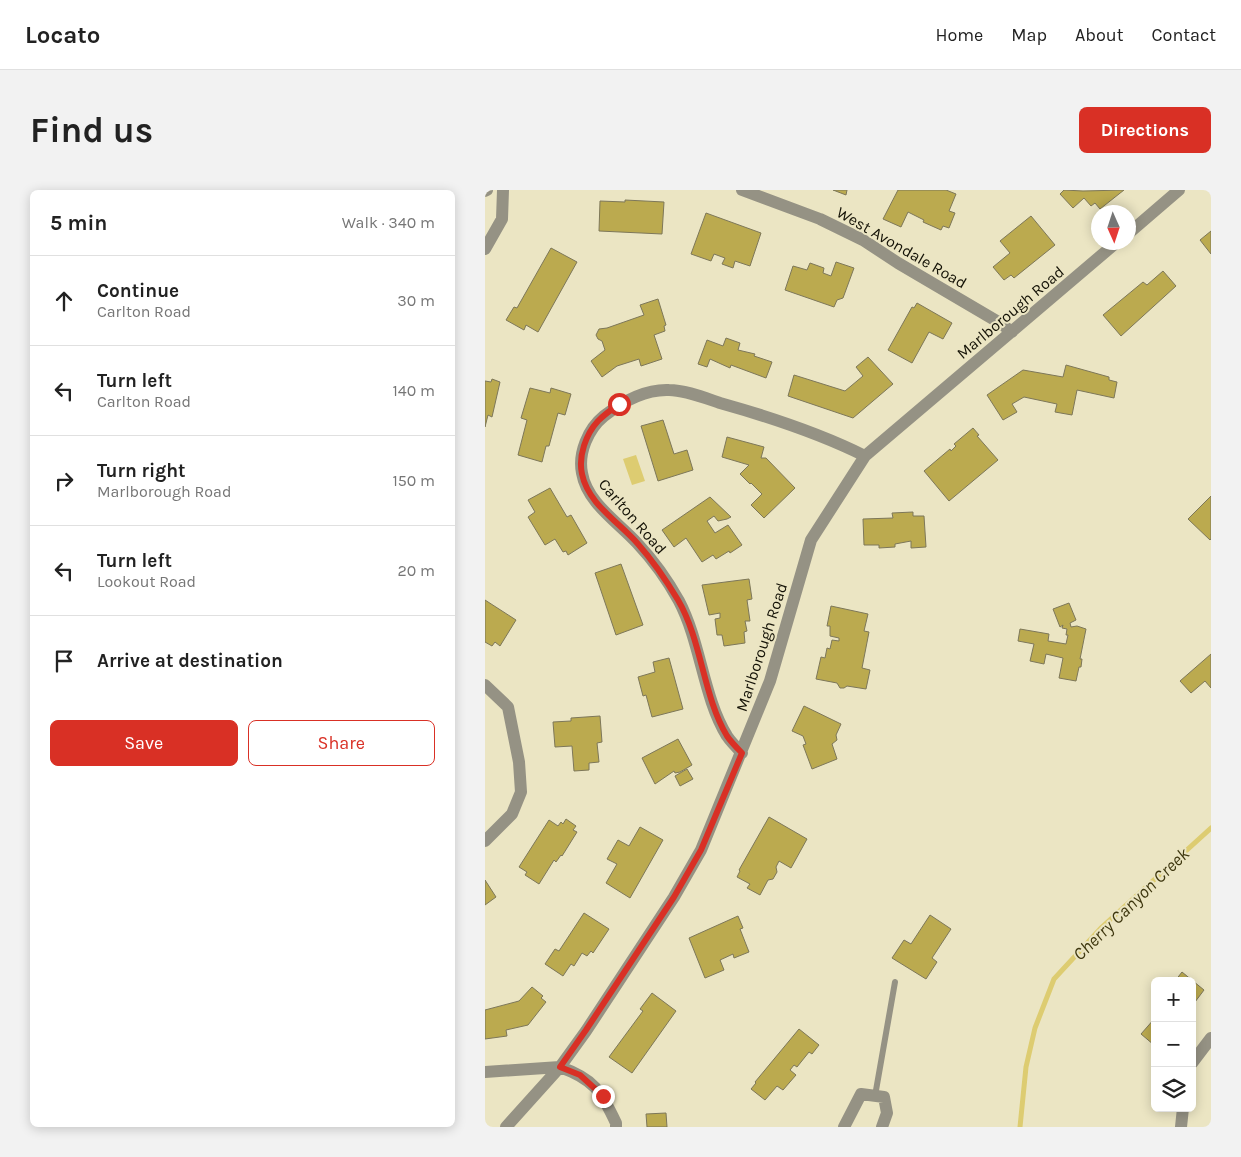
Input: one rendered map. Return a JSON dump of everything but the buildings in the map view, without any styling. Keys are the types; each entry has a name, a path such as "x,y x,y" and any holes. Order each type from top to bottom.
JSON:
{"street":[{"path":"485,249 502,219 503,190"},
{"name":"West Avondale Road","path":"742,190 820,219 863,240 1013,332"},
{"path":"1136,227 1179,190"},
{"name":"Marlborough Road","path":"506,1127 560,1067 674,897 697,858 742,753 770,681 811,540 865,456 1108,250"},
{"name":"Carlton Road","path":"742,753 728,738 717,717 693,638 679,602 660,572 637,543 602,509 587,490 582,473 581,455 587,438 598,421 619,404 649,392 669,390 756,414 838,442 865,456"},
{"path":"485,685 508,707 519,762 521,792 511,814 485,841"},
{"path":"1196,1058 1211,1038"},
{"path":"485,1072 560,1067 580,1075 603,1096 616,1123 616,1127"},
{"path":"844,1127 861,1094 884,1097 887,1113 883,1127"},
{"path":"1181,1127 1183,1112"}],"lane":[{"path":"875,1096 895,982"}],"shaded area":[{"path":"636,455 645,481 632,485 623,459"}],"waterway":[{"name":"Cherry Canyon Creek","path":"1020,1127 1026,1067 1035,1028 1054,979 1102,927 1211,828"}],"route":[{"path":"603,1096 580,1075 560,1067 674,897 701,850 742,753 728,738 717,717 693,638 679,602 660,572 637,543 602,509 587,490 582,473 581,455 587,438 598,421 619,404"}]}
